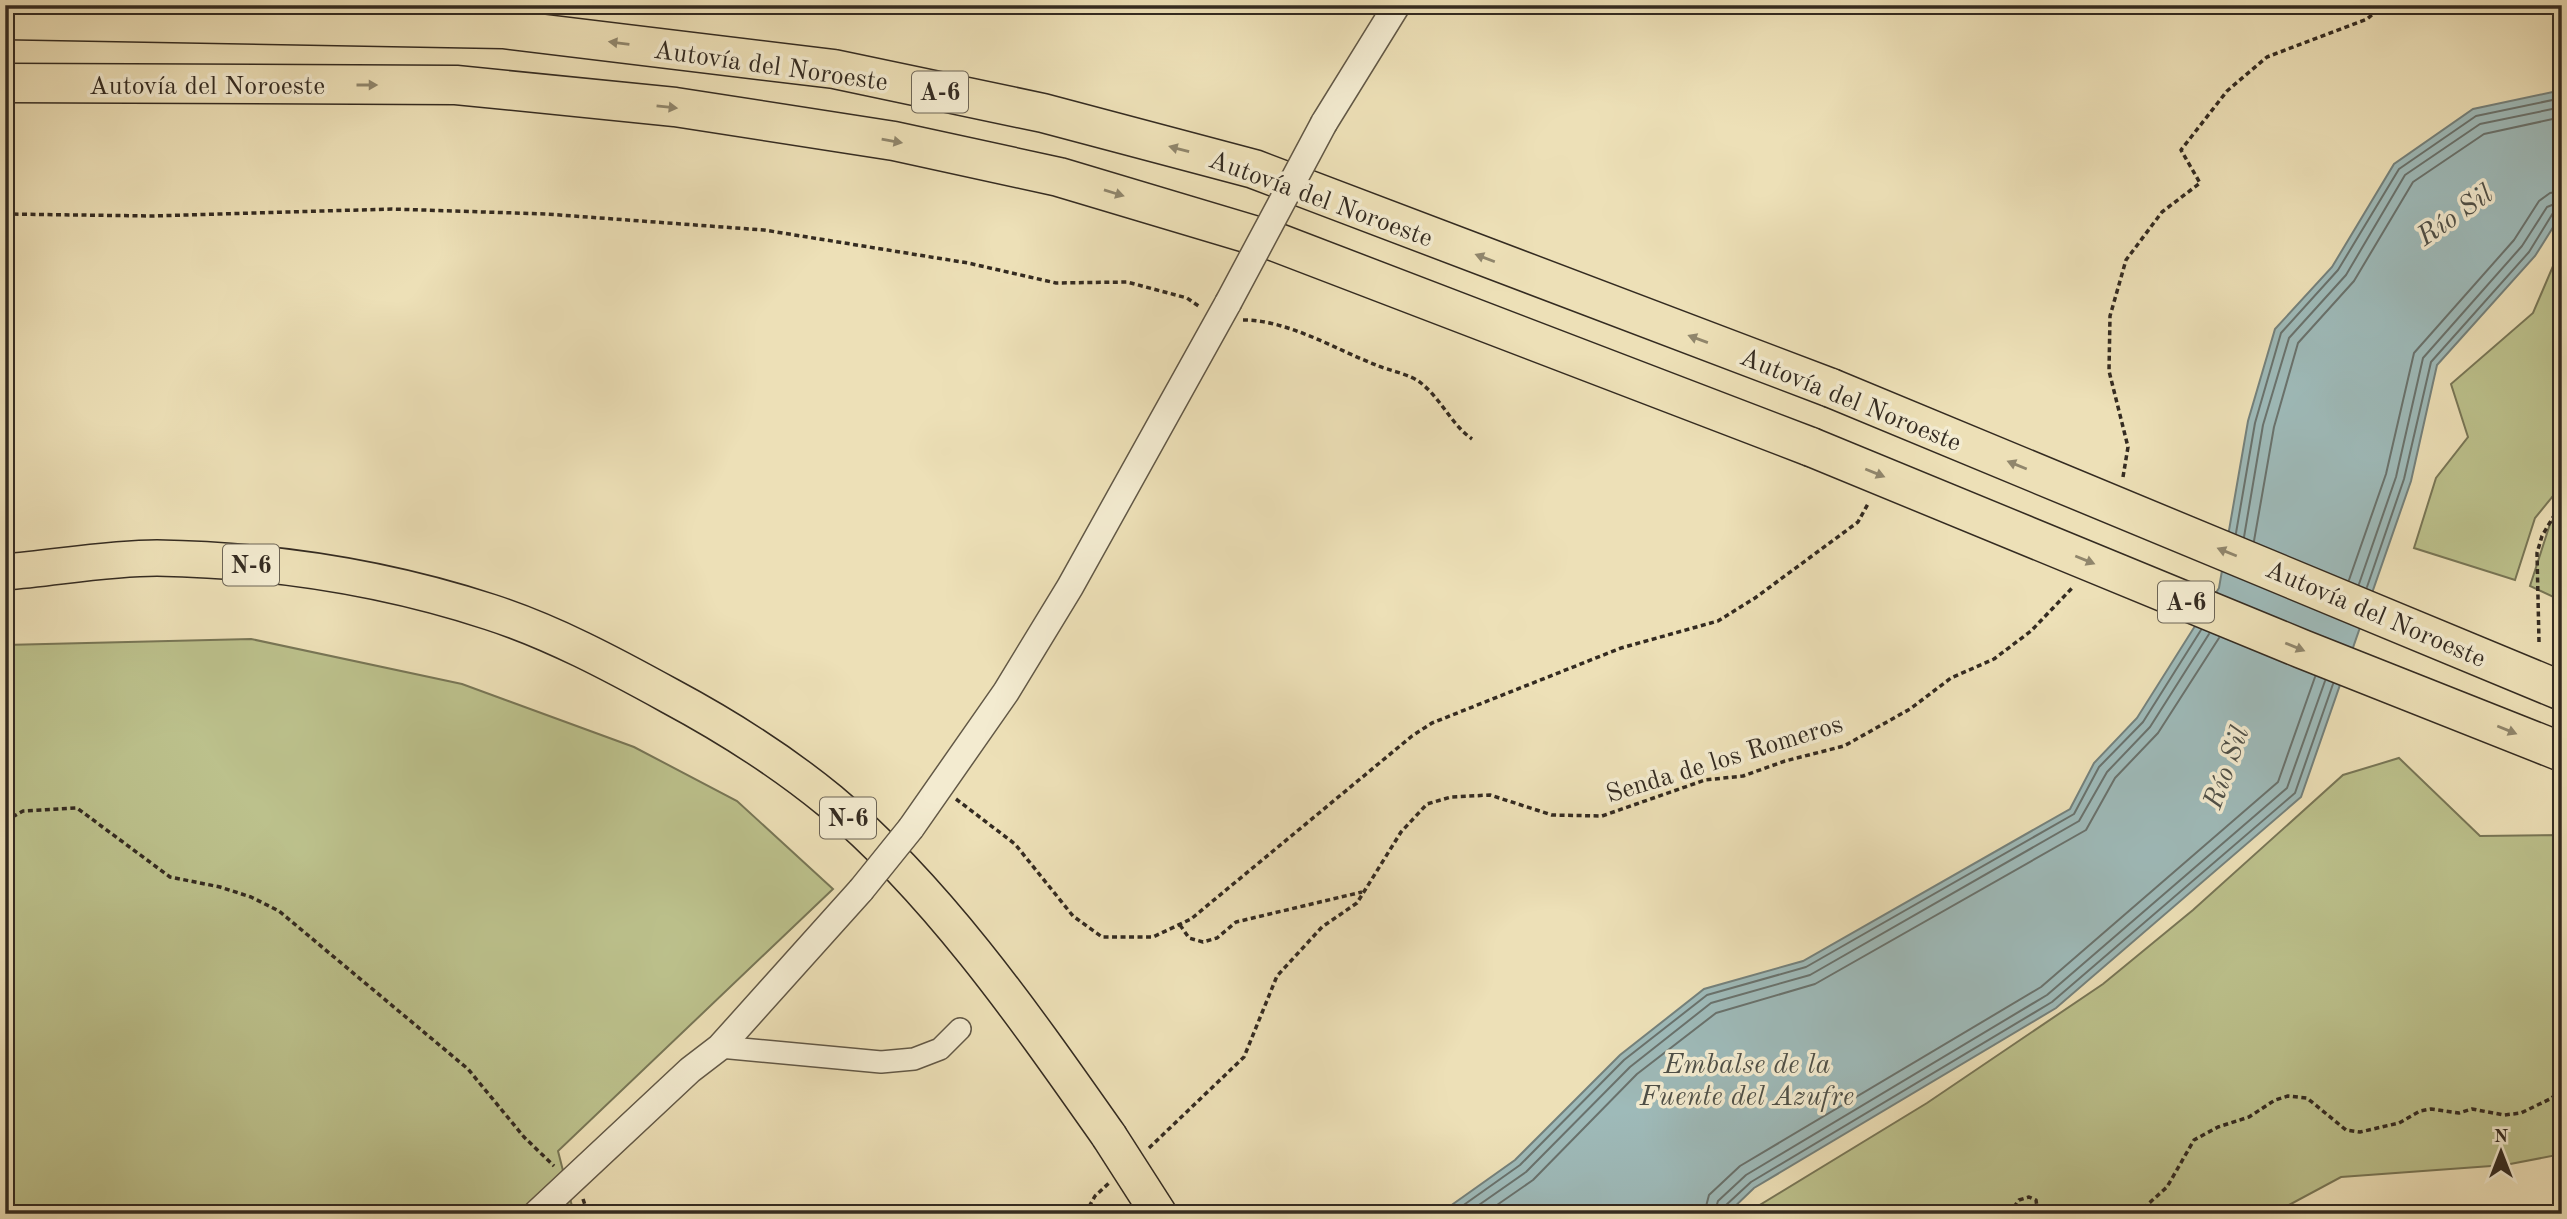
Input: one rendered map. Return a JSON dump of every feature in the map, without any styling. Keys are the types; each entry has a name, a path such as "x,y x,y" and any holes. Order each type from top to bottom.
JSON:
{"highway":[{"name":"Autovía del Noroeste","path":"5,19 503,29 834,69 1043,113 1254,169 1831,388 2562,691"},
{"name":"Autovía del Noroeste","path":"5,83 456,85 675,107 894,141 1059,177 1273,241 1811,447 2302,649 2562,752"},
{"name":"N-6","path":"5,572 155,558 316,570 403,587 492,612 614,665 737,732 831,802 911,879 1020,1010 1109,1136 1159,1214"}],"street":[{"path":"536,1214 690,1070 720,1047 861,890 940,788 1006,692 1070,587 1224,312 1324,123 1397,5"},
{"path":"720,1047 881,1062 914,1059 940,1049 960,1029"}],"path":[{"path":"2121,487 2128,447 2109,371 2110,316 2126,260 2162,212 2200,183 2181,150 2227,91 2267,57 2367,19 2384,5"},
{"path":"5,214 165,216 392,209 546,214 764,230 968,263 1056,284 1127,282 1281,327 1419,381 1445,407 1458,429 1472,439"},
{"path":"940,788 1015,844 1073,916 1102,937 1153,937 1191,919 1412,736 1432,723 1620,648 1718,621 1755,598 1858,522 1873,495"},
{"path":"2539,642 2537,553 2542,536 2562,502"},
{"name":"Senda de los Romeros","path":"1146,1150 1244,1057 1277,976 1322,927 1357,903 1401,832 1427,804 1451,797 1490,795 1552,815 1602,816 1704,780 1743,776 1785,761 1844,746 1910,709 1951,678 1994,659 2031,631 2080,579"},
{"path":"5,821 23,811 77,808 170,877 220,887 251,897 279,911 468,1069 546,1161 574,1178"},
{"path":"1180,925 1189,938 1203,942 1217,938 1236,922 1247,918 1363,892"},
{"path":"2137,1214 2166,1187 2193,1140 2218,1127 2249,1117 2275,1100 2288,1096 2307,1098 2346,1130 2360,1132 2386,1126 2431,1109 2512,1114 2552,1098 2559,1089 2562,1059"},
{"path":"1085,1214 1095,1196 1115,1178"},
{"path":"2009,1214 2019,1200 2029,1197 2036,1200 2038,1214"},
{"path":"2537,1214 2562,1205"}],"green space":[{"path":"2562,245 2562,485 2535,518 2515,580 2414,548 2436,478 2468,437 2451,384 2533,313"},
{"path":"2562,509 2562,601 2530,586 2550,524"},
{"path":"251,639 462,684 634,747 737,801 833,889 558,1151 574,1214 5,1214 5,645"},
{"path":"2399,758 2480,836 2562,835 2562,1154 2505,1165 2341,1177 2287,1206 2284,1214 1745,1214 1927,1103 2103,984 2193,910 2343,775"}],"water":[{"name":"Embalse de la Fuente del Azufre","path":"2562,90 2562,213 2535,256 2437,365 2411,481 2301,797 2056,1008 1754,1188 1727,1214 1439,1214 1515,1160 1620,1055 1704,989 1803,961 2070,809 2094,763 2137,718 2219,588 2248,421 2275,329 2332,267 2394,164 2473,109"}],"water label":[{"name":"Río Sil","path":"2454,214"},
{"name":"Río Sil","path":"2225,767"}]}
